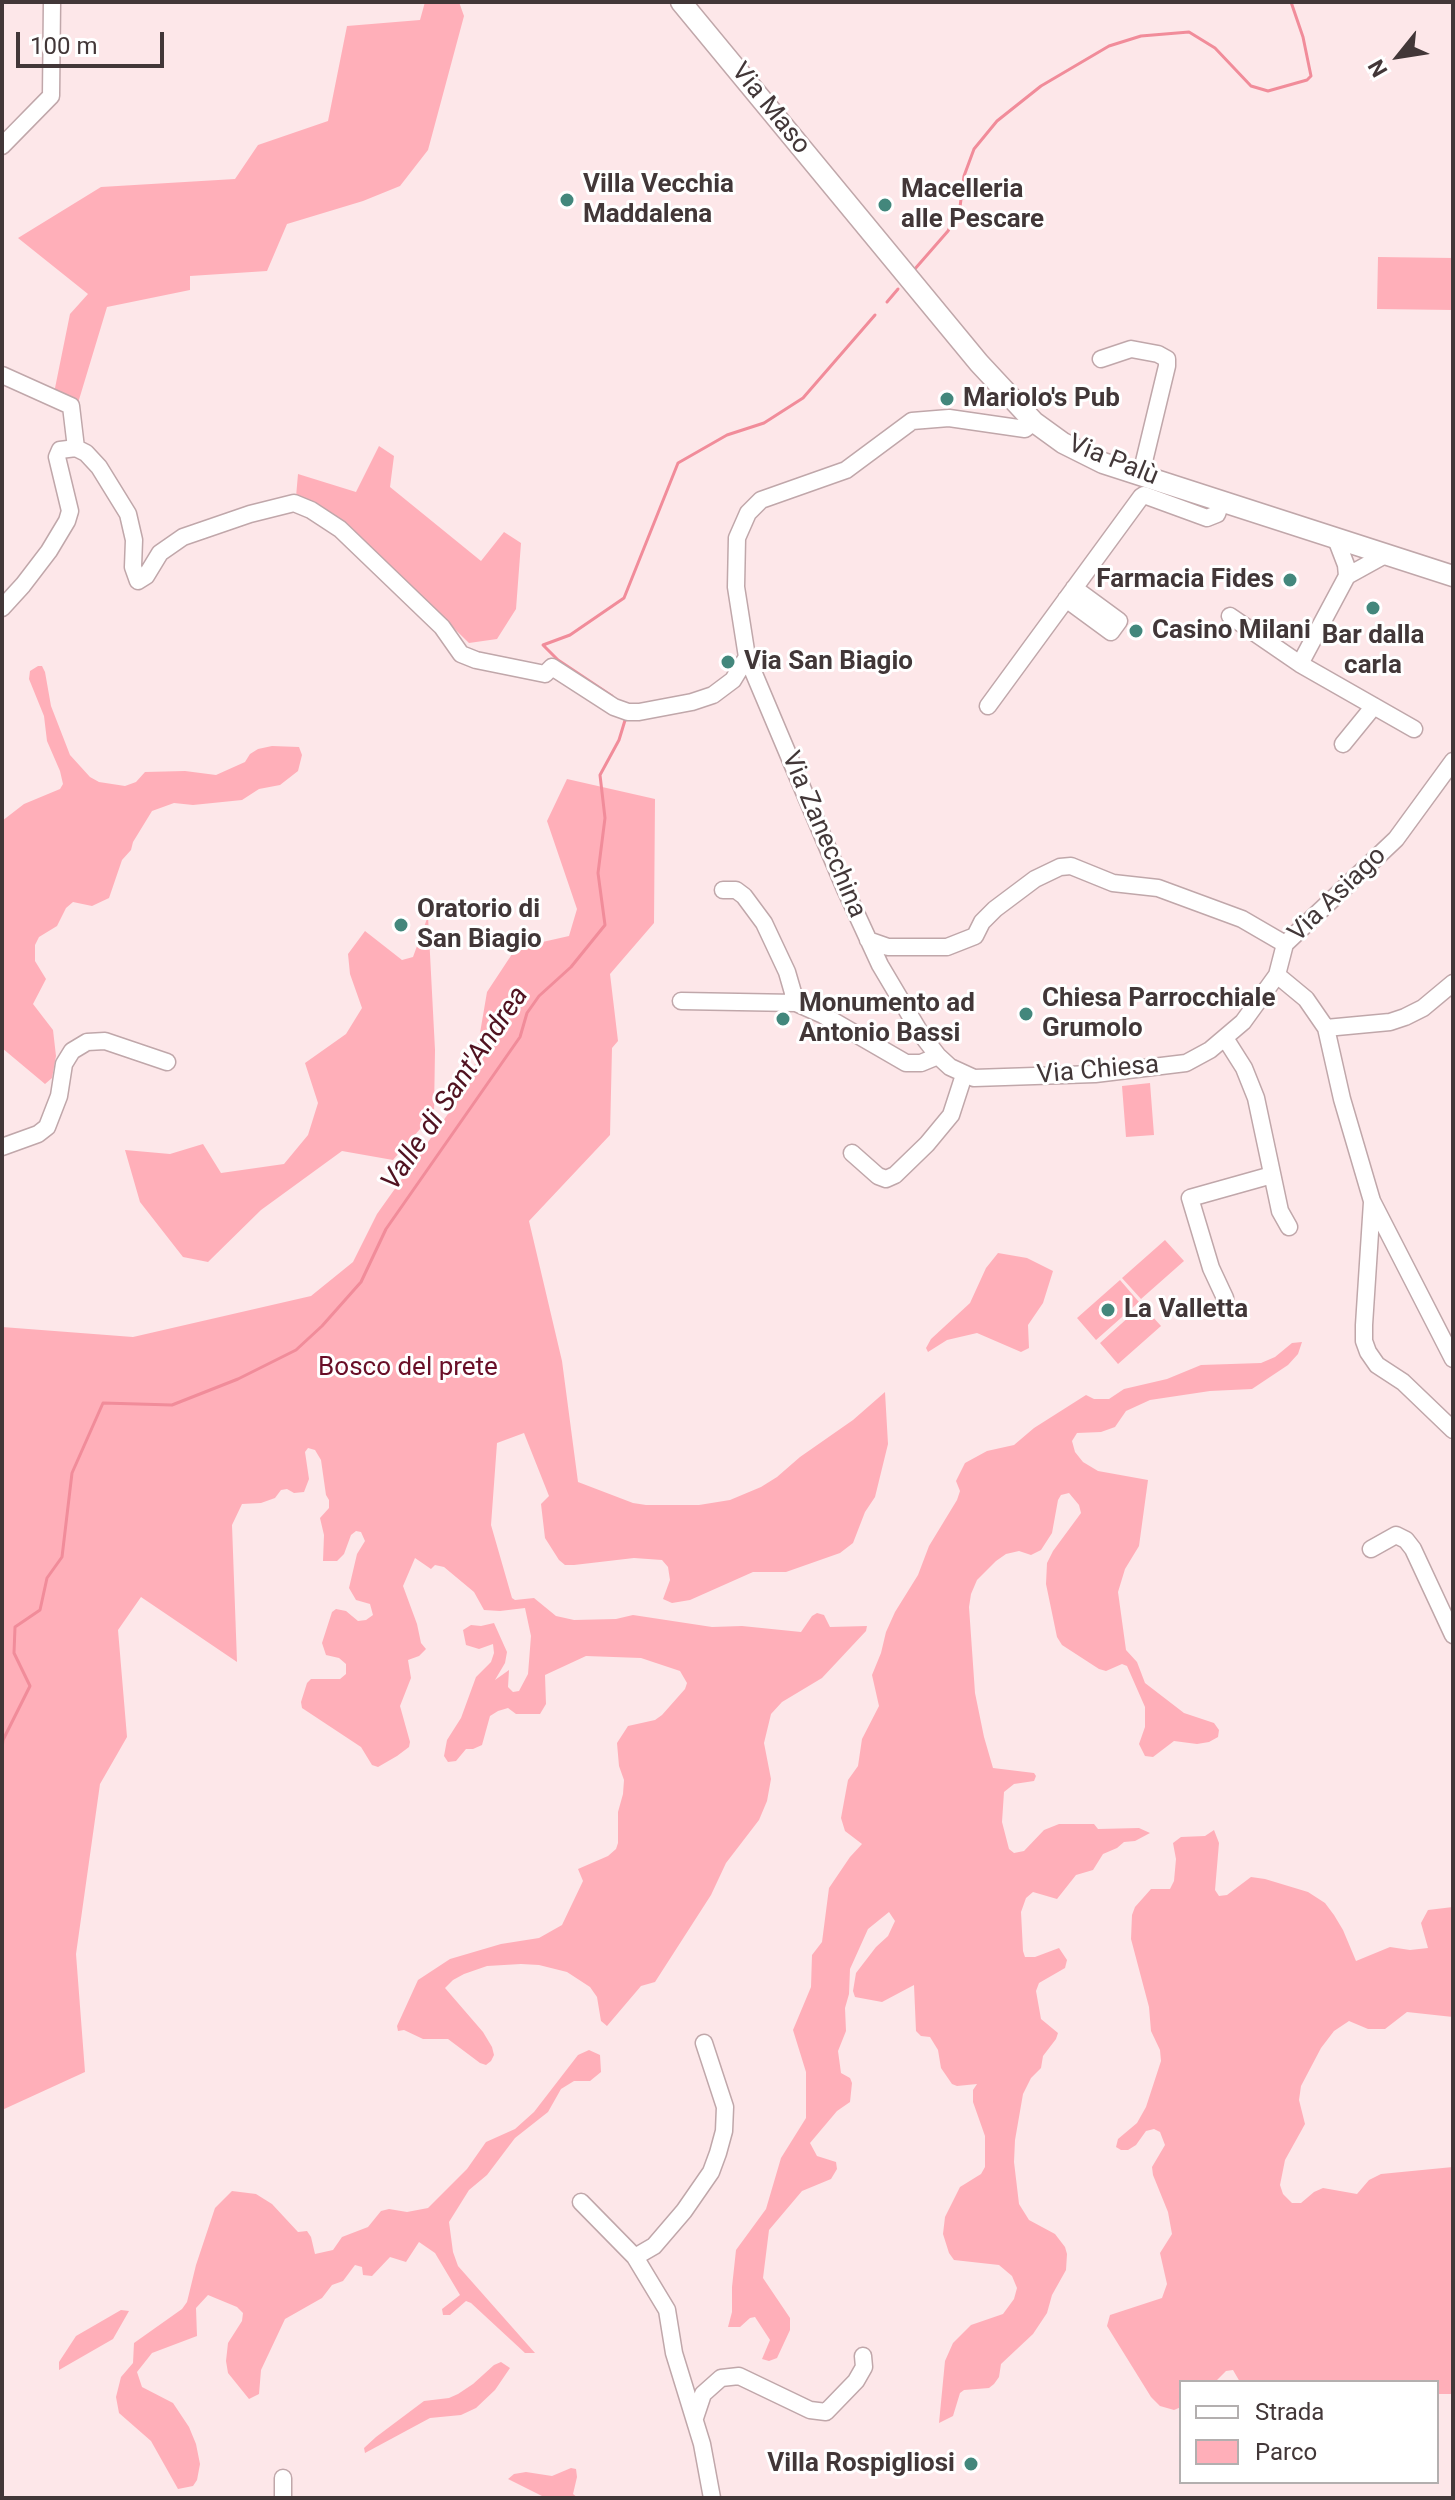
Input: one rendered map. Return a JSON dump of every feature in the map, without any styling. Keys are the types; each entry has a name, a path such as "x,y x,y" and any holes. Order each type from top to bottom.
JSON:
{"main road":[{"name":"Via Maso","path":"681,2 858,217"},
{"name":"Via Palù","path":"858,217 979,363 1034,422 1063,443 1103,463 1453,576"}],"street":[{"path":"2,146 51,96 52,2"},
{"path":"1101,359 1131,349 1158,354 1167,359 1141,474"},
{"path":"2,375 71,406 76,448"},
{"path":"2,608 49,551 67,521 70,511 57,457 60,450 76,448 86,453 99,467 128,514 134,540 134,576 138,581 142,580 160,553 183,537 294,503 340,529 442,627 461,654 545,674 552,667 614,707 628,712 692,702 713,695 733,680 747,657 736,587 735,557 737,538 748,513 761,500 846,470 912,421 949,418 1025,429 1034,422"},
{"path":"988,706 1144,495 1207,518 1217,514 1216,499"},
{"path":"1336,539 1349,570"},
{"path":"1300,664 1349,570 1361,555 1358,547"},
{"path":"1349,570 1385,555"},
{"path":"1230,616 1300,664 1414,729"},
{"name":"Via Zanecchina","path":"747,657 868,940 888,947 947,947 975,936 982,922 995,909 1035,879 1060,867 1071,866 1113,883 1158,888 1242,919 1285,944"},
{"path":"1343,744 1374,706"},
{"name":"Via Asiago","path":"1453,761 1396,839 1285,944 1277,975 1306,999 1326,1028 1342,1099 1372,1201 1453,1359"},
{"path":"723,890 736,890 744,896 764,923 787,972 796,1003"},
{"path":"852,1153 878,1176 886,1179 895,1175 951,1115 964,1075 938,1056 911,1019 868,940"},
{"name":"Via Chiesa","path":"964,1075 987,1079 1138,1070 1186,1063 1210,1050 1243,1022 1277,975"},
{"path":"1326,1028 1390,1022 1405,1017 1423,1008 1453,983"},
{"path":"681,1001 796,1003 906,1063 921,1063 938,1056"},
{"path":"1225,1038 1244,1068 1256,1098 1280,1211 1289,1227"},
{"path":"2,1147 38,1134 47,1127 59,1096 64,1064 72,1051 87,1042 105,1041 167,1062"},
{"path":"1225,1298 1211,1268 1190,1198 1272,1175"},
{"name":"Via Asiago","path":"1372,1201 1364,1341 1372,1358 1403,1382 1453,1430"},
{"path":"1371,1549 1396,1535 1406,1540 1453,1635"},
{"path":"635,2257 654,2246 684,2211 711,2172 718,2153 724,2131 725,2107 704,2043"},
{"path":"581,2202 635,2257 667,2310 674,2353 695,2420 712,2498"},
{"path":"695,2420 703,2394 721,2378 739,2376 810,2410 826,2412 856,2381 864,2367 863,2356"},
{"path":"283,2478 283,2498"}],"green space":[{"path":"425,2 459,2 464,16 428,150 400,186 363,201 287,224 267,271 190,276 190,290 107,307 78,403 54,393 70,314 88,294 18,238 101,187 235,179 258,145 328,121 347,26 420,20"},
{"path":"1378,257 1453,258 1453,310 1377,309"},
{"path":"379,446 394,456 390,487 481,561 504,532 521,543 516,609 497,639 469,643 420,595 296,497 298,474 356,492"},
{"path":"42,666 45,672 51,706 70,755 90,777 99,782 125,786 136,782 145,772 185,771 216,775 245,762 258,749 272,746 299,747 302,755 298,771 280,785 259,789 242,800 193,805 174,803 152,811 131,850 122,860 109,898 92,906 73,902 66,908 57,926 39,937 35,945 35,961 46,979 33,1004 53,1030 56,1056 52,1078 45,1084 2,1048 2,821 24,804 60,789 63,784 47,741 44,716 29,679 30,671"},
{"name":"Bosco del prete","path":"567,779 655,799 654,923 610,974 618,1041 612,1048 610,1135 529,1221 562,1361 578,1482 646,1505 699,1505 730,1500 777,1477 885,1392 888,1444 875,1497 865,1512 853,1543 840,1553 786,1572 753,1572 690,1600 672,1603 663,1599 670,1580 668,1567 662,1560 634,1558 565,1565 559,1560 545,1538 541,1504 549,1496 524,1433 497,1443 491,1525 512,1598 534,1598 556,1616 574,1620 616,1619 633,1615 712,1627 742,1626 801,1632 817,1613 824,1615 830,1627 867,1626 866,1631 822,1678 782,1702 771,1714 764,1743 771,1779 759,1820 726,1863 711,1895 655,1982 641,1986 607,2026 601,2021 597,1997 590,1987 567,1972 539,1965 487,1966 464,1974 445,1988 492,2047 494,2055 486,2065 448,2039 423,2039 404,2030 398,2031 397,2026 418,1980 450,1959 501,1944 539,1938 562,1925 583,1881 578,1869 608,1856 618,1843 618,1812 624,1780 617,1743 628,1726 655,1720 662,1715 687,1683 680,1671 641,1658 586,1656 545,1675 546,1704 540,1714 516,1714 508,1708 498,1711 490,1716 482,1745 466,1749 456,1761 448,1762 444,1756 447,1740 461,1718 476,1677 491,1662 494,1653 493,1644 479,1649 466,1645 463,1630 471,1625 494,1623 507,1652 505,1663 495,1680 509,1670 508,1687 513,1692 519,1691 528,1674 531,1636 525,1608 484,1610 474,1592 444,1567 435,1565 431,1569 415,1558 403,1586 421,1643 426,1649 408,1660 411,1678 400,1706 409,1747 378,1767 372,1765 361,1747 302,1708 301,1702 311,1679 340,1679 346,1674 346,1664 339,1658 326,1655 322,1643 332,1612 336,1609 346,1611 358,1621 373,1615 370,1604 356,1600 349,1588 357,1554 365,1541 361,1532 351,1535 344,1554 337,1561 323,1561 324,1535 320,1518 329,1508 329,1500 321,1460 315,1450 308,1448 305,1452 309,1479 304,1492 281,1490 275,1498 261,1503 242,1504 232,1525 237,1662 141,1597 118,1630 127,1737 100,1784 76,1954 85,2072 2,2110 2,1327 133,1337 311,1296 353,1262 377,1214 472,1080 487,992 516,948 569,936 577,909 547,821"},
{"path":"428,916 435,1050 434,1113 393,1160 342,1151 261,1210 208,1262 183,1257 140,1202 125,1150 170,1154 203,1144 221,1173 284,1164 308,1135 318,1103 305,1063 346,1034 362,1008 350,974 348,954 365,931 402,960 413,957"},
{"path":"1150,1083 1154,1135 1126,1137 1122,1086"},
{"path":"1165,1240 1184,1261 1141,1299 1122,1278"},
{"path":"998,1253 1027,1258 1053,1271 1043,1303 1028,1325 1029,1348 1021,1352 977,1333 947,1340 928,1352 926,1348 931,1339 970,1303 986,1268"},
{"name":"La Valletta","path":"1120,1280 1139,1302 1096,1340 1077,1318"},
{"path":"1142,1305 1161,1326 1118,1364 1100,1343"},
{"path":"1302,1342 1298,1354 1288,1365 1252,1389 1210,1391 1150,1400 1126,1411 1115,1427 1101,1432 1077,1433 1072,1441 1075,1452 1083,1462 1098,1471 1148,1480 1139,1546 1125,1569 1118,1592 1126,1650 1137,1662 1145,1683 1184,1713 1214,1723 1219,1730 1218,1737 1197,1744 1174,1741 1153,1757 1145,1756 1139,1744 1145,1727 1145,1707 1127,1666 1122,1664 1106,1671 1099,1669 1062,1645 1057,1637 1046,1584 1047,1563 1081,1513 1079,1505 1069,1493 1061,1495 1058,1500 1052,1533 1041,1550 1031,1555 1019,1551 1006,1554 977,1580 971,1594 969,1607 975,1693 993,1768 1034,1773 1036,1776 1034,1781 1014,1784 1004,1792 1002,1822 1009,1849 1014,1853 1024,1851 1044,1830 1059,1824 1094,1824 1098,1829 1139,1828 1150,1833 1103,1854 1093,1870 1076,1875 1057,1899 1033,1892 1026,1898 1021,1912 1025,1957 1035,1957 1059,1948 1067,1960 1065,1968 1039,1983 1036,1991 1041,2019 1058,2033 1043,2056 1041,2068 1031,2078 1023,2094 1015,2140 1019,2204 1029,2220 1055,2234 1067,2254 1066,2270 1052,2295 1047,2313 1033,2334 1001,2364 999,2377 994,2384 989,2388 964,2390 960,2393 953,2416 939,2423 945,2361 953,2343 971,2325 1003,2314 1014,2299 1017,2288 1012,2276 999,2265 954,2260 943,2234 945,2217 960,2187 981,2174 985,2167 985,2136 973,2102 973,2090 977,2084 952,2084 941,2068 938,2050 930,2037 921,2036 916,2031 914,1985 882,2002 855,1997 856,1973 888,1936 895,1921 889,1912 868,1929 850,1969 845,2008 846,2031 838,2051 841,2073 852,2083 850,2102 837,2111 810,2143 817,2156 836,2162 837,2169 831,2179 802,2191 769,2230 763,2278 790,2318 790,2330 777,2358 769,2361 762,2359 770,2340 755,2317 740,2327 728,2327 732,2312 736,2250 766,2209 781,2158 806,2118 806,2072 793,2030 811,1987 812,1955 822,1942 829,1888 862,1844 845,1831 841,1818 848,1780 858,1766 862,1739 879,1706 872,1675 895,1612 957,1500 960,1491 956,1481 965,1463 987,1451 1014,1445 1034,1428 1086,1395 1094,1399 1109,1399 1124,1389 1167,1379 1201,1365 1261,1363 1275,1357 1292,1343"},
{"path":"1214,1830 1219,1843 1215,1890 1219,1896 1227,1895 1251,1877 1308,1892 1325,1903 1334,1915 1356,1961 1390,1947 1410,1950 1428,1948 1421,1923 1428,1910 1453,1907 1453,2017 1407,2012 1385,2029 1368,2029 1349,2021 1334,2031 1321,2048 1301,2086 1299,2100 1305,2124 1285,2160 1280,2185 1283,2194 1292,2203 1301,2203 1323,2188 1357,2194 1369,2180 1381,2174 1453,2167 1453,2394 1439,2394 1439,2380 1239,2380 1233,2370 1226,2371 1217,2380 1179,2380 1179,2408 1174,2410 1160,2406 1151,2397 1107,2326 1110,2315 1162,2298 1167,2284 1160,2253 1172,2234 1168,2212 1152,2167 1165,2145 1160,2132 1154,2129 1146,2131 1128,2150 1116,2147 1118,2139 1137,2123 1146,2107 1161,2061 1160,2050 1151,2031 1149,2007 1131,1939 1132,1915 1151,1889 1170,1889 1176,1859 1173,1843 1181,1837 1205,1836"},
{"path":"589,2050 600,2055 601,2072 590,2081 574,2081 561,2089 548,2112 515,2138 487,2175 469,2190 449,2222 458,2266 535,2353 525,2353 471,2303 466,2301 450,2315 443,2315 442,2309 460,2295 435,2253 419,2242 406,2262 390,2257 372,2276 363,2275 362,2267 355,2265 343,2281 332,2285 322,2298 285,2319 261,2370 259,2394 249,2399 228,2373 226,2361 228,2343 242,2321 243,2313 237,2307 208,2295 196,2308 197,2336 152,2353 137,2372 142,2387 173,2403 196,2444 200,2464 197,2480 193,2486 178,2489 151,2441 119,2413 116,2397 121,2377 133,2363 134,2343 182,2309 187,2302 215,2208 232,2191 256,2194 272,2204 298,2232 307,2231 315,2254 333,2250 342,2237 368,2227 381,2211 407,2212 428,2208 467,2169 486,2142 515,2129 534,2112 578,2055"},
{"path":"121,2310 129,2311 113,2339 59,2370 59,2362 76,2336"},
{"path":"501,2362 510,2368 495,2390 476,2408 461,2415 430,2418 365,2453 364,2448 376,2437 424,2401 458,2394"},
{"path":"576,2469 573,2494 578,2498 546,2498 508,2479 514,2474 526,2472 552,2476"}],"waterway":[{"name":"Valle di Sant'Andrea","path":"914,270 948,231 960,207 964,176 974,149 997,121 1041,86 1109,46 1141,36 1189,32 1215,48 1251,86 1268,91 1307,80 1311,76 1303,37 1291,2"},
{"name":"Valle di Sant'Andrea","path":"887,302 898,289"},
{"name":"Valle di Sant'Andrea","path":"612,696 558,660 543,645 570,635 624,598 678,463 727,435 764,423 803,398 875,315"},
{"name":"Valle di Sant'Andrea","path":"2,1749 3,1740 30,1686 14,1653 15,1627 40,1610 47,1578 62,1557 72,1473 103,1403 172,1405 238,1379 296,1350 361,1282 386,1229 520,1037 527,1013 539,996 571,967 605,925 598,873 605,818 600,775 619,740 626,717"}],"place":[{"name":"Villa Vecchia Maddalena","path":"567,200"},
{"name":"Macelleria alle Pescare","path":"885,205"},
{"name":"Mariolo's Pub","path":"947,399"},
{"name":"Farmacia Fides","path":"1290,580"},
{"name":"Bar dalla carla","path":"1373,608"},
{"name":"Casino Milani","path":"1136,631"},
{"name":"Via San Biagio","path":"728,662"},
{"name":"Oratorio di San Biagio","path":"401,925"},
{"name":"Chiesa Parrocchiale Grumolo","path":"1026,1014"},
{"name":"Monumento ad Antonio Bassi","path":"783,1019"},
{"name":"La Valletta","path":"1108,1310"},
{"name":"Villa Rospigliosi","path":"971,2464"}]}
